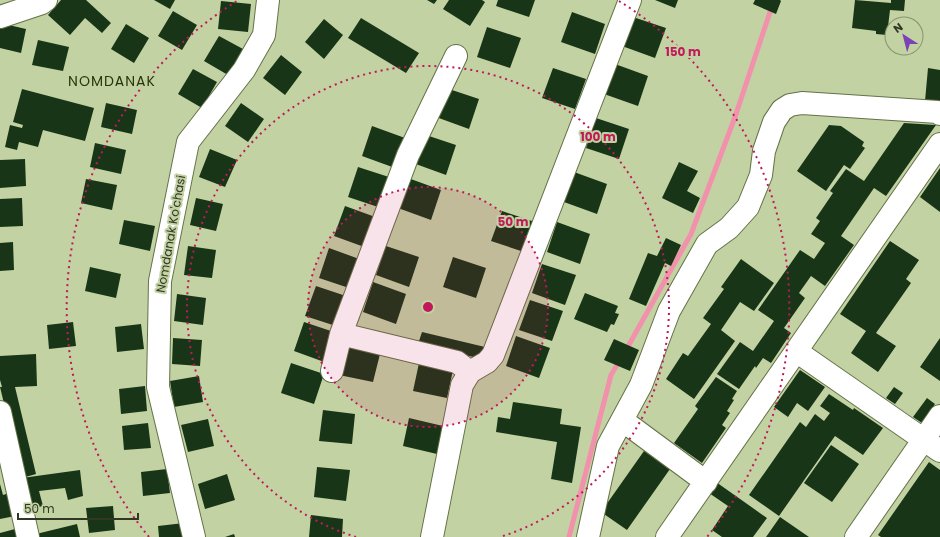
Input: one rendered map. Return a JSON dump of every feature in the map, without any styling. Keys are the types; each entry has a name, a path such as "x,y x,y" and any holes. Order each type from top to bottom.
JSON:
{"street":[{"path":"0,17 42,3 46,0"},
{"name":"Nomdanak Ko'chasi","path":"194,537 158,387 160,281 188,142 244,70 264,36 268,0"},
{"path":"432,537 462,385 470,372 487,362 493,355 630,0"},
{"path":"332,371 341,334 408,155 456,56"},
{"path":"588,537 608,446 641,385 669,311 707,244 730,228 748,207 761,175 764,151 774,122 782,110 790,105 802,103 938,112 940,114"},
{"path":"667,537 940,144"},
{"path":"341,334 457,362 470,372"},
{"path":"796,351 932,445"},
{"path":"0,412 28,537"},
{"path":"856,537 932,445 940,416"},
{"path":"622,420 706,482"}],"building":[{"path":"61,0 86,0 111,23 102,33 85,18 70,35 48,15"},
{"path":"154,0 175,0 170,9"},
{"path":"427,0 437,0 434,4"},
{"path":"449,0 482,0 485,2 470,26 443,9"},
{"path":"498,0 535,0 529,17 496,6"},
{"path":"655,0 678,0 675,8"},
{"path":"755,0 781,1 776,14 753,4"},
{"path":"855,0 891,3 891,0 905,0 904,11 890,10 889,16 884,16 884,35 876,34 876,31 852,28"},
{"path":"221,1 251,4 248,32 218,29"},
{"path":"173,11 197,25 182,50 158,36"},
{"path":"572,12 605,24 595,54 561,42"},
{"path":"633,17 666,28 655,58 622,46"},
{"path":"361,18 419,53 406,73 348,38"},
{"path":"324,19 343,35 324,59 305,42"},
{"path":"0,23 26,29 21,53 0,48"},
{"path":"126,24 149,38 134,63 111,49"},
{"path":"487,27 521,38 510,68 477,57"},
{"path":"219,36 243,49 228,75 204,61"},
{"path":"38,40 69,47 63,71 32,65"},
{"path":"281,55 302,72 285,95 263,78"},
{"path":"615,64 648,76 638,106 604,94"},
{"path":"553,68 586,79 575,109 542,98"},
{"path":"928,68 940,70 940,102 925,101"},
{"path":"193,69 217,82 202,108 178,94"},
{"path":"446,88 479,99 469,129 436,117"},
{"path":"22,89 94,108 85,141 43,130 38,147 19,142 17,150 5,147 10,125 22,128 23,125 13,122"},
{"path":"106,103 137,110 132,134 101,127"},
{"path":"241,103 264,119 248,142 225,126"},
{"path":"596,118 629,129 619,159 586,148"},
{"path":"904,123 936,125 886,196 874,188 841,236 854,245 825,286 811,276 799,293 805,298 784,328 791,333 771,363 763,358 756,368 755,366 739,389 717,374 740,342 753,351 774,321 758,310 800,250 814,259 825,243 811,234 820,221 816,218 833,193 830,191 846,169 864,181"},
{"path":"829,125 841,126 864,142 862,146 865,148 850,169 844,165 826,191 797,171"},
{"path":"372,126 405,138 395,168 362,156"},
{"path":"423,134 456,145 446,175 413,163"},
{"path":"95,143 126,150 121,174 90,167"},
{"path":"210,149 237,160 225,187 199,177"},
{"path":"25,159 26,186 0,188 0,160"},
{"path":"679,162 698,171 687,191 700,198 693,213 662,198"},
{"path":"358,167 392,178 381,208 348,197"},
{"path":"940,168 940,212 920,197"},
{"path":"574,172 607,184 597,214 564,202"},
{"path":"408,178 441,190 431,220 398,208"},
{"path":"86,179 117,185 112,210 81,203"},
{"path":"22,198 23,226 0,227 0,199"},
{"path":"196,198 223,204 216,231 190,225"},
{"path":"345,206 378,218 367,248 334,236"},
{"path":"502,211 535,222 524,252 491,241"},
{"path":"124,220 155,226 150,251 119,244"},
{"path":"557,222 590,234 580,264 547,252"},
{"path":"666,238 681,245 671,266 665,263 646,306 629,299 648,253 657,256"},
{"path":"890,241 919,260 906,279 911,283 876,333 896,346 878,372 851,353 866,331 840,314"},
{"path":"13,242 14,270 0,271 0,243"},
{"path":"188,246 216,250 212,278 184,275"},
{"path":"386,246 419,257 409,287 376,275"},
{"path":"329,248 362,260 352,289 319,278"},
{"path":"453,257 486,268 476,298 443,287"},
{"path":"741,259 774,283 754,311 740,302 721,330 735,341 694,399 666,379 683,353 688,356 711,324 703,318 724,289 721,287"},
{"path":"542,264 576,275 565,305 532,293"},
{"path":"90,267 121,274 116,298 85,291"},
{"path":"373,282 406,294 396,324 363,312"},
{"path":"316,286 349,297 339,327 305,316"},
{"path":"585,293 618,306 615,313 619,314 614,325 611,324 607,332 574,319"},
{"path":"177,294 206,298 203,325 174,321"},
{"path":"530,300 563,311 552,341 519,330"},
{"path":"73,322 76,346 49,349 47,325"},
{"path":"304,322 337,333 327,363 294,351"},
{"path":"141,324 144,349 117,352 115,327"},
{"path":"422,332 485,347 482,359 418,344"},
{"path":"516,336 550,348 539,378 506,366"},
{"path":"173,338 202,340 200,366 172,364"},
{"path":"940,338 940,381 920,367"},
{"path":"614,339 639,350 630,371 604,360"},
{"path":"346,347 380,354 373,382 339,375"},
{"path":"36,354 37,386 15,387 36,474 22,478 0,387 2,387 0,380 0,356"},
{"path":"291,363 324,374 314,404 281,393"},
{"path":"419,363 453,370 447,398 413,391"},
{"path":"800,370 825,387 808,411 797,403 788,417 774,407"},
{"path":"199,376 203,402 174,407 170,381"},
{"path":"716,377 737,391 732,399 734,400 727,411 730,413 722,425 726,428 702,463 674,443 698,409 695,406"},
{"path":"145,386 147,411 121,414 119,389"},
{"path":"894,387 903,393 895,404 886,398"},
{"path":"829,394 853,410 854,408 883,428 863,455 835,436 779,516 749,495 800,422 806,427 815,414 824,421 830,413 820,406"},
{"path":"927,398 935,404 922,423 913,417"},
{"path":"513,402 562,409 560,424 581,427 572,483 551,479 557,442 496,432 498,417 510,419"},
{"path":"323,410 355,414 352,444 319,441"},
{"path":"409,418 443,426 437,454 403,446"},
{"path":"208,419 214,446 188,452 181,425"},
{"path":"148,423 151,448 124,450 122,426"},
{"path":"831,445 859,464 832,502 804,483"},
{"path":"644,451 670,469 627,530 601,512"},
{"path":"929,462 940,470 940,537 881,537 878,535"},
{"path":"317,467 350,470 346,501 314,497"},
{"path":"167,469 170,493 143,496 141,472"},
{"path":"80,470 83,496 68,500 65,488 39,491 43,506 30,509 22,478"},
{"path":"227,474 235,500 205,509 198,484"},
{"path":"716,482 767,518 753,537 722,537 712,530 728,506 709,493"},
{"path":"0,484 3,495 9,493 15,516 0,519"},
{"path":"113,506 115,530 89,533 86,508"},
{"path":"311,515 343,519 342,537 309,537"},
{"path":"780,517 809,537 766,537"},
{"path":"184,523 185,537 159,537 158,526"},
{"path":"77,524 80,537 37,537 36,534"},
{"path":"15,529 17,537 0,537 0,533"},
{"path":"234,534 235,537 225,537"}],"waterway":[{"path":"626,350 691,234 735,117 774,0"},
{"path":"569,537 611,375 620,360"}],"district":[{"name":"NOMDANAK","path":"112,81"}]}
